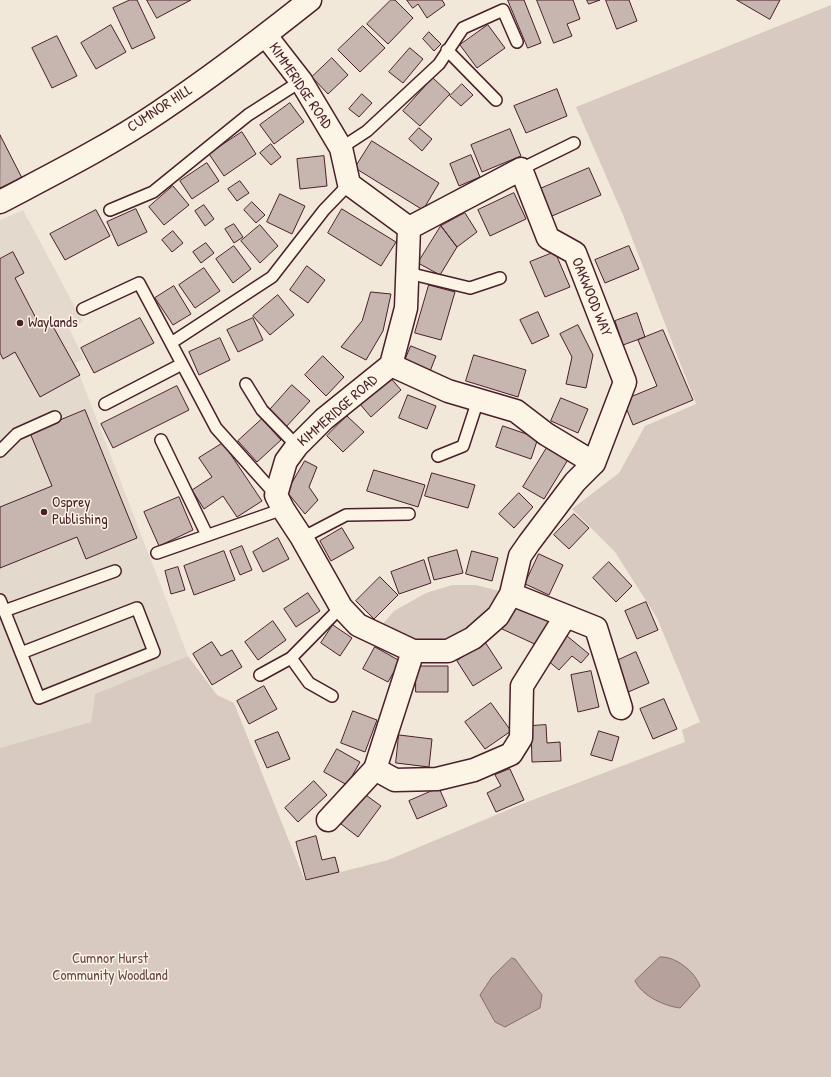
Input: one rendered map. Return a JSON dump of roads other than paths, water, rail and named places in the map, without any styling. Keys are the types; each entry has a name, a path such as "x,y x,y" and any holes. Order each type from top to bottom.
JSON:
{"street":[{"name":"CUMNOR HILL","path":"0,202 63,168 158,113 266,36 310,0"},
{"name":"KIMMERIDGE ROAD","path":"266,36 301,81 342,148 349,184"},
{"path":"349,184 409,228 521,169"},
{"name":"OAKWOOD WAY","path":"511,594 520,556 575,482 594,463 625,382 575,253 548,238 521,169"},
{"name":"KIMMERIDGE ROAD","path":"280,502 286,461 297,446 324,419 391,365 406,308 409,228"},
{"path":"391,365 448,391 516,411 546,434 594,463"},
{"path":"280,502 302,538 340,607 358,625 413,651 448,651 473,638 498,616 511,594 565,617 596,628 621,708"},
{"path":"375,769 395,780 438,779 474,770 511,754 521,738 522,686 565,617"},
{"path":"328,820 375,769 413,651"}],"lane":[{"path":"342,148 367,131 439,64 462,28 503,10 517,42"},
{"path":"447,50 496,100"},
{"path":"110,210 153,192 248,115 301,81"},
{"path":"521,169 574,143"},
{"path":"171,343 272,277 324,210 349,184"},
{"path":"408,273 470,288 500,278"},
{"path":"82,309 139,283 216,428 280,502 207,535 157,553"},
{"path":"105,404 182,364"},
{"path":"246,384 262,410 297,446"},
{"path":"438,456 463,446 478,400"},
{"path":"0,451 17,434 55,417"},
{"path":"161,440 207,535"},
{"path":"302,538 346,515 409,514"},
{"path":"4,618 115,571"},
{"path":"0,600 4,618 21,653 38,698 154,652 137,608 21,653"},
{"path":"260,676 292,658 340,607"},
{"path":"292,658 309,683 332,696"}],"place":[{"name":"Waylands","path":"20,323"},
{"name":"Osprey Publishing","path":"44,512"}],"park label":[{"name":"Cumnor Hurst Community Woodland","path":"110,968"}]}
